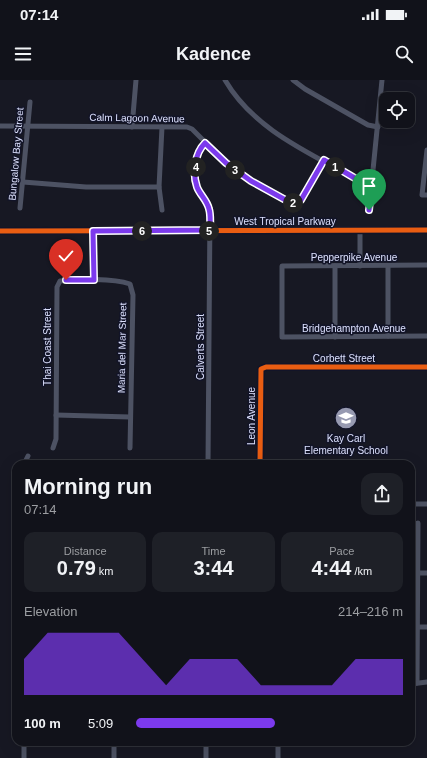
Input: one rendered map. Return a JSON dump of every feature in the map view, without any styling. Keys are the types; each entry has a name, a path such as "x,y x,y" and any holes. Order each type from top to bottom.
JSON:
{"main road":[{"name":"West Tropical Parkway","path":"0,231 427,230"}],"street":[{"path":"132,127 136,80"},
{"path":"224,80 240,102 257,119 279,135 358,180 372,182"},
{"path":"293,80 305,89 368,125 378,127"},
{"path":"369,210 382,80"},
{"name":"Bungalow Bay Street","path":"20,208 30,102"},
{"name":"Calm Lagoon Avenue","path":"0,126 187,127 192,129 226,163 251,181 291,203 296,203 301,200 324,160"},
{"path":"162,127 159,187 162,210"},
{"name":"Calverts Street","path":"205,143 200,147 196,156 196,177 197,187 210,210 208,460"},
{"path":"425,195 427,150"},
{"path":"23,182 86,187 159,187"},
{"path":"360,230 360,266"},
{"path":"93,231 94,280"},
{"name":"Pepperpike Avenue","path":"282,337 282,266 427,266"},
{"path":"334,337 335,266"},
{"path":"388,266 388,336"},
{"name":"Thai Coast Street","path":"53,448 56,439 57,287 60,281 94,280"},
{"name":"Maria del Mar Street","path":"94,280 124,282 130,284 132,295 130,448"},
{"name":"Bridgehampton Avenue","path":"282,337 427,336"},
{"name":"Corbett Street","path":"261,369 266,367 427,367"},
{"name":"Leon Avenue","path":"260,460 261,369"},
{"path":"56,415 130,417"},
{"path":"26,460 28,456"},
{"path":"415,504 427,504"},
{"path":"418,523 417,683 427,682"},
{"path":"418,573 427,573"},
{"path":"417,627 427,627"},
{"path":"24,746 24,758"},
{"path":"114,746 114,758"},
{"path":"206,746 206,758"},
{"path":"278,746 278,758"}],"cycle path":[{"path":"0,231 427,230"},
{"path":"260,460 261,369 266,367 427,367"}],"place":[{"name":"Kay Carl Elementary School","path":"346,418"}],"route":[{"path":"66,280 94,280 93,231 210,230 210,210 197,187 196,177 196,156 200,147 205,143 226,163 251,181 291,203 296,203 301,200 324,160 358,180 372,182 369,210"}]}
